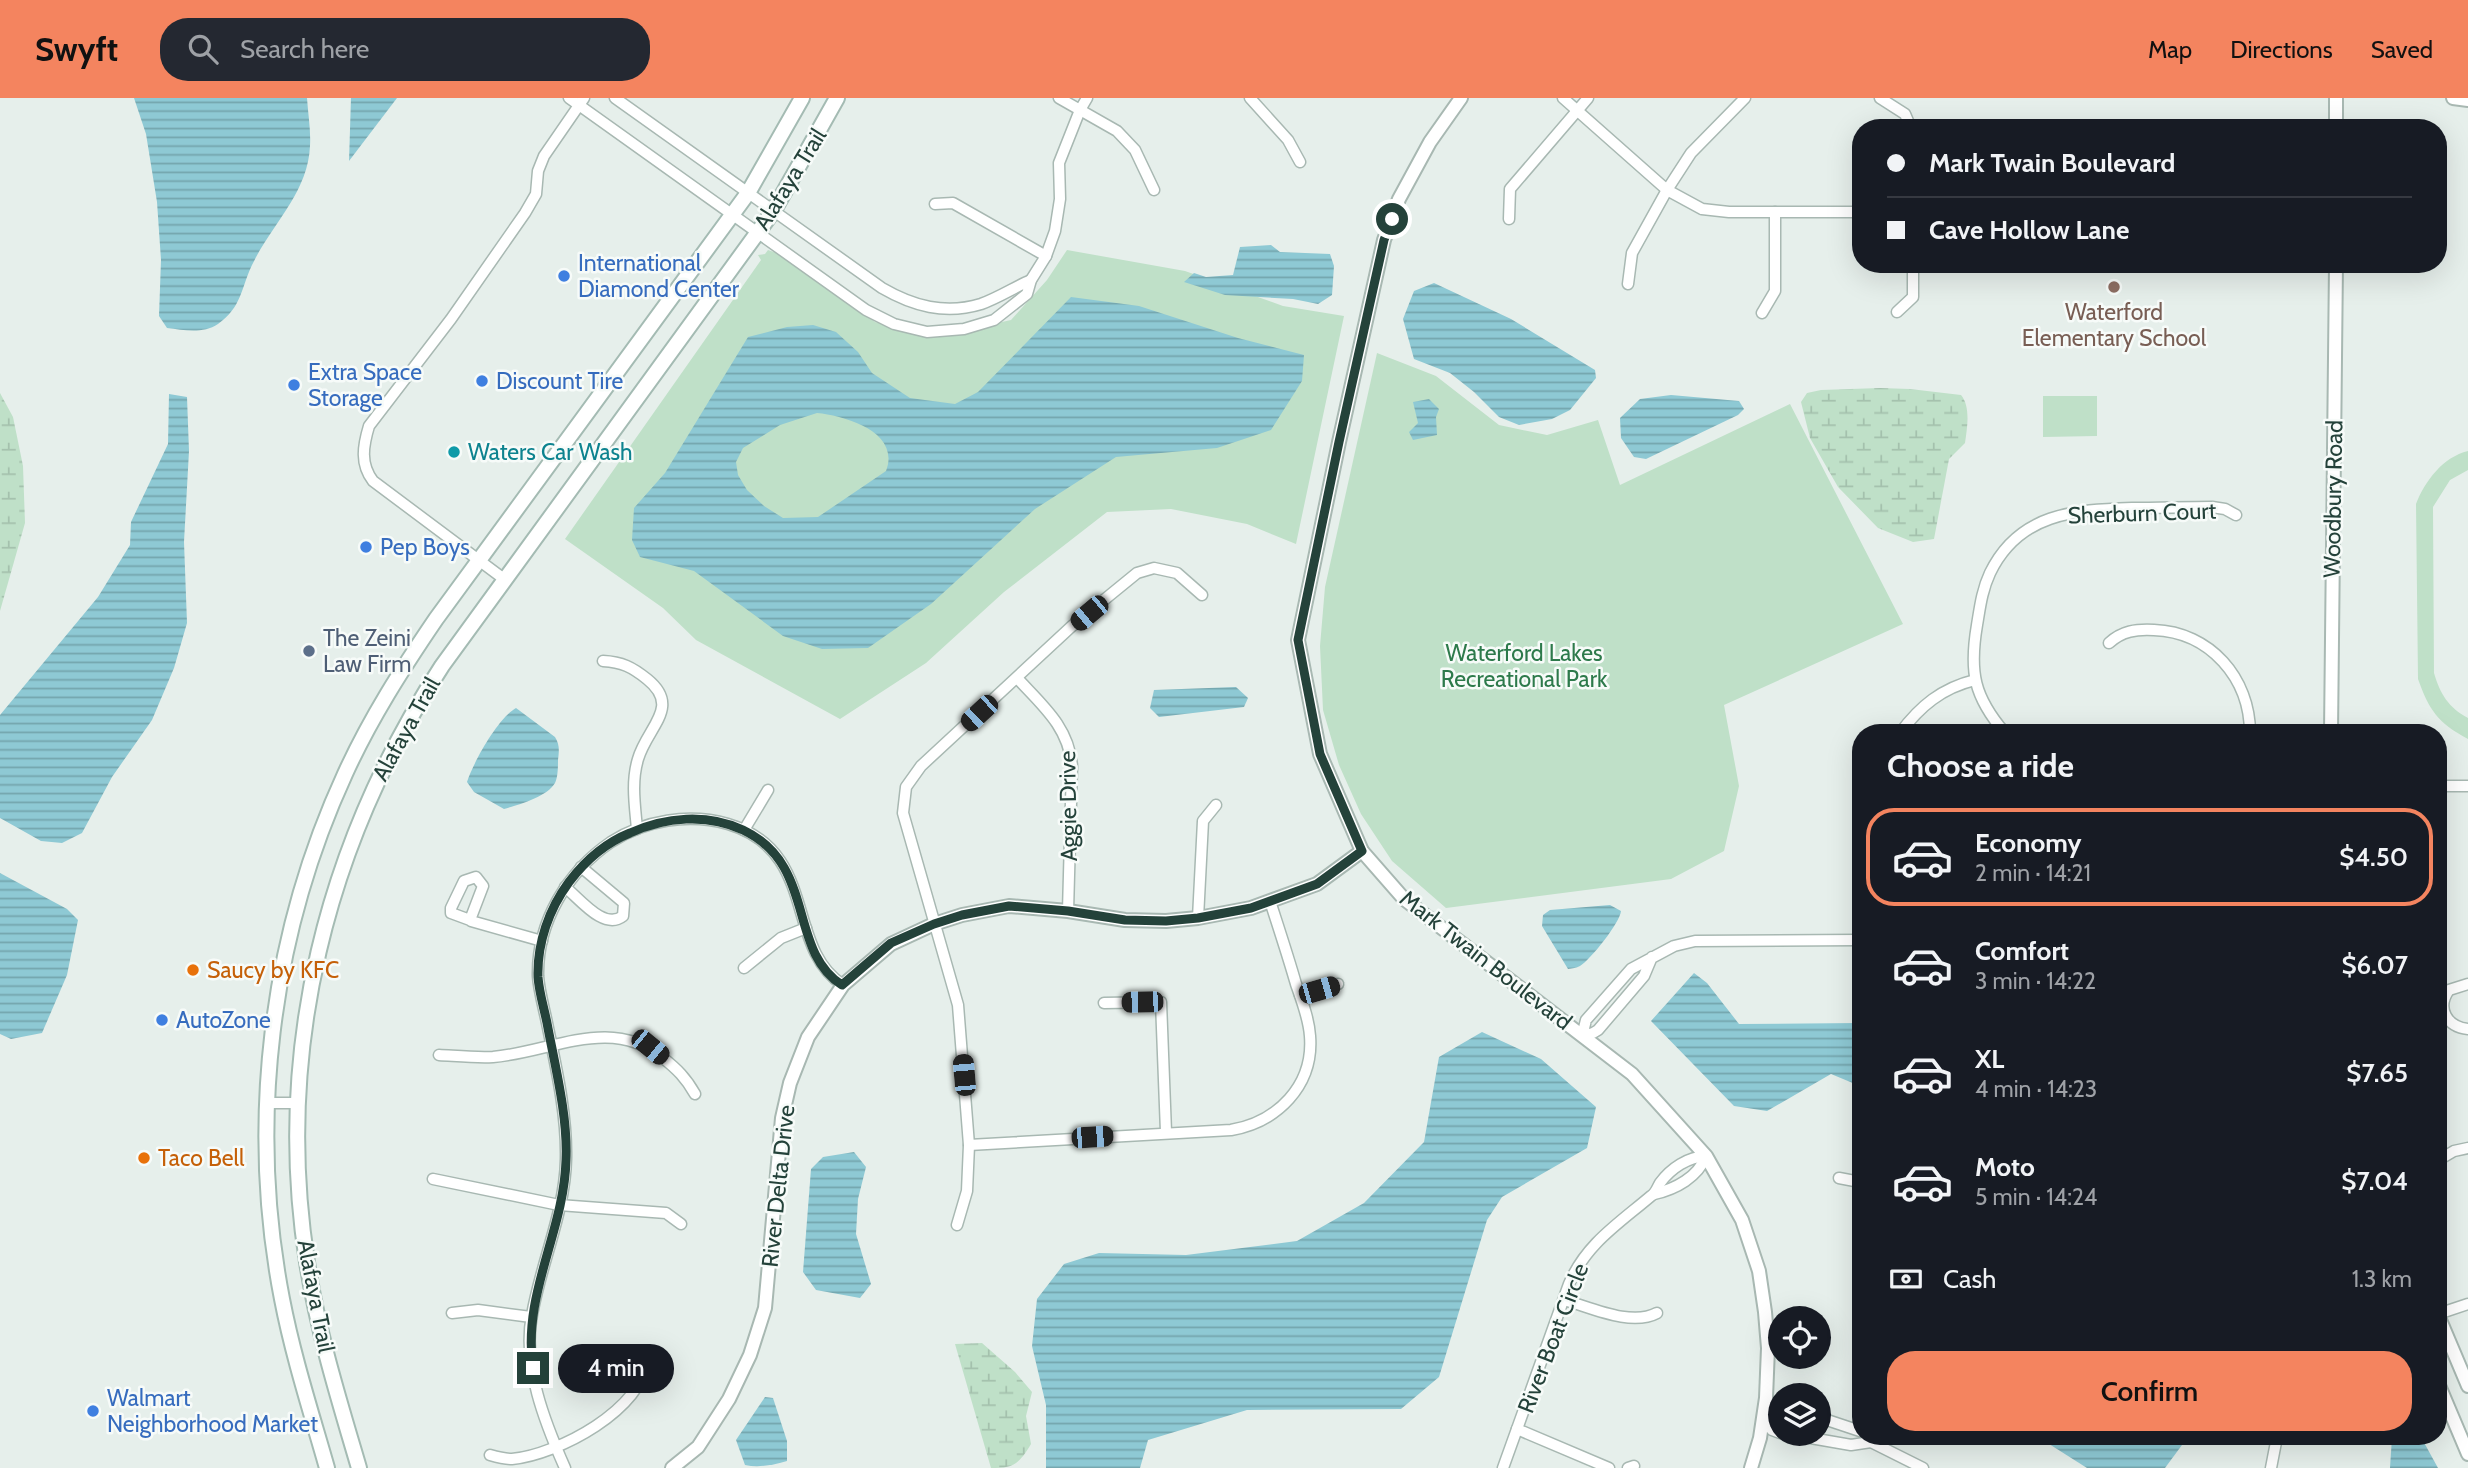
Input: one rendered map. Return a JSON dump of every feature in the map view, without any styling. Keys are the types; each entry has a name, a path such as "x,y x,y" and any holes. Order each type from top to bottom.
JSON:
{"main road":[{"name":"Alafaya Trail","path":"327,1468 302,1382 280,1286 267,1182 267,1103 273,1030 285,957 303,886 327,817 358,747 394,682 479,560 748,193 802,98"},
{"name":"Alafaya Trail","path":"359,1468 322,1339 307,1261 299,1178 298,1103 304,1032 316,962 333,893 356,827 386,761 421,698 504,579 774,210 837,98"}],"street":[{"path":"615,98 882,288 906,302 948,309 981,304 1031,280"},
{"path":"1059,98 1117,131 1135,150 1154,190"},
{"path":"504,579 373,481 367,473 363,457 364,441 369,426 451,319 525,213 536,194 538,171 544,156 577,100 866,310 894,324 927,332 964,330 994,320 1027,294 1055,231 1060,199 1059,163 1087,98"},
{"path":"1250,98 1288,140 1300,162"},
{"name":"Mark Twain Boulevard","path":"1461,98 1424,154 1399,199 1384,240 1339,442 1298,640 1320,754 1362,851 1405,899 1632,1074 1706,1156 1742,1220 1759,1271 1768,1348 1767,1387 1763,1419 1751,1468"},
{"path":"1563,98 1667,190 1702,209 1852,212"},
{"path":"1509,219 1510,188 1588,98"},
{"path":"1628,284 1632,253 1667,190 1691,153 1745,98"},
{"path":"1880,98 1905,114 1907,119"},
{"path":"2336,98 2336,119"},
{"path":"2453,98 2468,100"},
{"path":"935,204 953,203 1046,256"},
{"path":"1762,313 1776,291 1775,212"},
{"path":"1897,312 1913,297 1913,273"},
{"name":"Woodbury Road","path":"2331,724 2336,273"},
{"name":"Sherburn Court","path":"1998,724 1986,708 1975,680 1972,661 1987,579 2009,546 2036,525 2058,515 2083,510 2212,507 2225,509 2236,515"},
{"path":"957,1225 967,1191 969,1145 958,1005 903,813 906,787 921,766 1072,626 1137,573 1154,568 1177,573 1202,595"},
{"path":"2109,643 2126,632 2152,630 2178,633 2205,645 2222,660 2239,685 2248,710 2249,724"},
{"path":"603,661 622,662 636,670 661,692 664,706 659,719 644,740 637,762 633,793 637,829"},
{"name":"Aggie Drive","path":"1017,678 1052,715 1070,746 1072,766 1068,911"},
{"path":"1907,724 1940,693 1957,684 1975,680"},
{"path":"2447,786 2468,786"},
{"path":"744,830 768,790"},
{"path":"1198,918 1203,821 1216,805"},
{"path":"565,1468 536,1387 530,1350 531,1317 559,1205 566,1161 564,1124 538,977 542,941 553,909 565,887 581,867 609,844 637,829 676,819 695,819 744,830 768,847 783,866 798,896 815,956 830,977 842,985"},
{"name":"River Delta Drive","path":"672,1468 698,1447 729,1399 750,1355 765,1308 782,1118 790,1083 808,1037 842,985 891,943 962,915 1009,906 1068,911 1125,920 1166,921 1198,918 1251,908 1317,884 1362,851"},
{"path":"565,887 605,920 615,921 624,916 624,903 581,867"},
{"path":"470,920 483,886 476,877 464,881 452,913 470,920 542,941"},
{"path":"969,1145 1231,1130 1247,1127 1273,1114 1292,1098 1302,1081 1310,1054 1310,1037 1300,995 1270,901"},
{"path":"744,968 781,938 806,928"},
{"path":"1652,957 1644,975 1598,1030 1582,1035 1586,1020 1631,969 1652,957 1674,946 1705,940 1852,940"},
{"path":"1300,995 1338,984"},
{"path":"2447,995 2449,990 2456,986 2468,984"},
{"path":"1104,1003 1161,1002 1166,1132"},
{"path":"2447,1019 2450,1023 2468,1029"},
{"path":"439,1055 493,1057 595,1037 621,1037 650,1047 685,1076 695,1094"},
{"path":"267,1103 298,1103"},
{"path":"2447,1156 2468,1148"},
{"name":"River Boat Circle","path":"1654,1194 1661,1182 1683,1162 1706,1156"},
{"name":"River Boat Circle","path":"1503,1468 1574,1274 1594,1244 1610,1228 1654,1194 1675,1187 1696,1173 1706,1156"},
{"path":"1839,1178 1852,1180"},
{"path":"433,1179 559,1205 666,1213 681,1224"},
{"path":"1564,1300 1629,1319 1644,1318 1657,1313"},
{"path":"2447,1312 2468,1304"},
{"path":"452,1313 478,1310 531,1317"},
{"path":"2447,1336 2468,1385"},
{"path":"490,1455 511,1459 556,1447 600,1424 622,1404 643,1377 647,1358"},
{"path":"2447,1404 2468,1454"},
{"path":"1768,1417 1763,1419 1768,1425"},
{"path":"1831,1420 1852,1427"},
{"path":"1517,1429 1609,1468"},
{"path":"1831,1442 1852,1445"},
{"path":"1882,1445 1923,1468"},
{"path":"2271,1468 2275,1445"}],"green space":[{"path":"768,250 785,256 875,322 929,338 1011,320 1047,280 1067,250 1185,271 1283,306 1344,316 1296,544 1247,524 1171,509 1107,512 1004,592 926,663 840,719 696,640 663,608 565,539 761,260 758,255 765,254"},
{"name":"Waterford Lakes Recreational Park","path":"1377,353 1436,376 1499,425 1547,435 1598,420 1620,485 1790,404 1903,624 1724,705 1739,786 1724,851 1671,879 1446,908 1392,861 1361,814 1339,765 1323,710 1320,646 1325,587"},
{"path":"1880,388 1961,395 1966,405 1968,418 1965,443 1949,459 1934,539 1913,542 1878,528 1838,487 1810,438 1801,402 1807,393"},
{"path":"0,393 13,417 23,466 25,523 0,611"},
{"path":"2043,396 2097,396 2097,436 2043,437"},
{"path":"2468,451 2468,470 2450,480 2433,507 2434,673 2446,700 2468,718 2468,739 2436,715 2418,679 2416,504 2436,471 2459,454"},
{"path":"982,1343 1015,1372 1032,1392 1026,1416 1031,1444 1023,1456 1011,1466 991,1468 955,1344"}],"water":[{"path":"134,98 307,98 310,146 303,179 260,250 232,311 218,324 206,329 167,328 159,316 161,260 157,202 146,134"},
{"path":"351,98 397,98 349,161"},
{"path":"1271,245 1280,252 1330,254 1334,266 1332,295 1318,304 1293,299 1225,295 1184,282 1194,273 1206,277 1233,275 1240,247"},
{"path":"1434,283 1511,319 1595,370 1596,378 1570,410 1552,419 1519,425 1499,417 1450,373 1414,359 1403,319 1414,291"},
{"path":"1071,297 1139,306 1238,338 1304,355 1302,381 1271,430 1217,448 1116,457 1035,509 931,604 868,648 822,649 783,636 694,571 640,557 632,540 634,508 665,473 748,337 787,327 813,325 836,332 858,352 872,373 910,398 955,404 978,392","holes":["817,413 856,422 878,436 886,446 889,457 886,471 818,517 783,518 764,506 747,490 738,475 736,462 743,448 780,425"]},
{"path":"169,394 187,397 189,451 184,542 187,623 174,668 152,720 112,777 82,833 62,843 41,841 0,818 0,715 98,597 130,545 131,522 168,444"},
{"path":"1671,395 1739,401 1744,409 1738,415 1646,459 1634,457 1621,438 1620,418 1640,399"},
{"path":"1429,399 1439,409 1436,417 1437,435 1413,440 1409,432 1418,423 1413,402"},
{"path":"1236,687 1248,698 1244,707 1159,717 1150,708 1154,690"},
{"path":"516,708 555,737 559,748 557,775 555,783 546,792 532,800 504,809 474,792 467,782 494,731"},
{"path":"0,873 67,909 78,920 67,975 42,1033 11,1039 0,1034"},
{"path":"1610,905 1621,911 1610,932 1585,962 1579,967 1568,969 1542,926 1543,915 1550,910"},
{"path":"1694,973 1707,983 1739,1024 1852,1023 1852,1083 1831,1074 1767,1111 1734,1106 1651,1021"},
{"path":"1482,1032 1541,1059 1596,1107 1587,1148 1502,1197 1487,1220 1439,1377 1401,1409 1247,1410 1148,1440 1140,1468 1046,1468 1046,1405 1032,1346 1037,1299 1064,1264 1099,1253 1186,1255 1297,1241 1364,1203 1424,1142 1439,1057"},
{"path":"854,1152 866,1167 858,1199 856,1234 871,1284 860,1298 816,1290 803,1272 811,1169 823,1157"},
{"path":"765,1397 773,1398 787,1441 787,1461 766,1466 745,1465 736,1440"},
{"path":"2051,1445 2182,1445 2165,1468 2087,1468"},
{"path":"2391,1445 2425,1445 2438,1468 2390,1468"}],"place":[{"name":"International Diamond Center","path":"564,276"},
{"name":"Waterford Elementary School","path":"2114,287"},
{"name":"Discount Tire","path":"482,381"},
{"name":"Extra Space Storage","path":"294,385"},
{"name":"Waters Car Wash","path":"454,452"},
{"name":"Pep Boys","path":"366,547"},
{"name":"The Zeini Law Firm","path":"309,651"},
{"name":"Saucy by KFC","path":"193,970"},
{"name":"AutoZone","path":"162,1020"},
{"name":"Taco Bell","path":"144,1158"},
{"name":"Walmart Neighborhood Market","path":"93,1411"}],"route":[{"path":"533,1368 530,1350 531,1317 559,1205 566,1161 564,1124 538,977 542,941 560,894 581,867 618,837 656,823 676,819 713,821 744,830 768,847 792,880 815,956 830,977 842,985 891,943 962,915 1009,906 1068,911 1125,920 1166,921 1198,918 1251,908 1317,884 1362,851 1320,754 1298,640 1344,417 1384,240 1392,219"}]}
